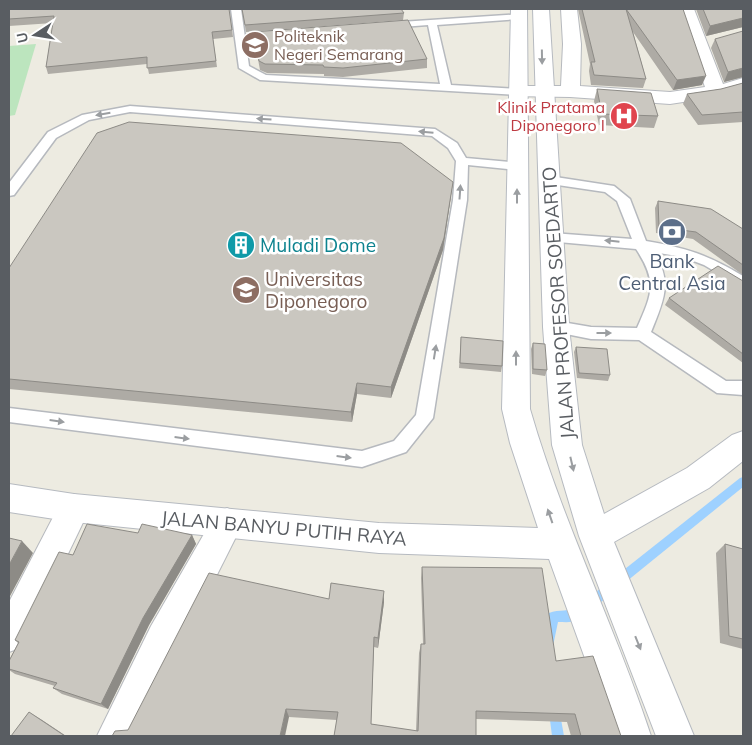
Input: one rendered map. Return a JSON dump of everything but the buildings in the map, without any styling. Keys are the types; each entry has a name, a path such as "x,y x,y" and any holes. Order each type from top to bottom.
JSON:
{"main road":[{"path":"568,9 572,44 570,91"},
{"name":"JALAN PROFESOR SOEDARTO","path":"526,11 545,91 556,327 567,444 573,470 595,536 675,736"},
{"name":"JALAN PROFESOR SOEDARTO","path":"526,11 517,92 516,409 525,443 560,544 632,736"},
{"path":"692,11 698,45 716,91"},
{"path":"698,45 716,40"},
{"path":"517,92 570,91 670,98 716,91 743,84"},
{"path":"595,536 698,478 743,444"},
{"name":"JALAN BANYU PUTIH RAYA","path":"9,498 74,508 379,538 560,544"},
{"path":"9,634 18,621 74,508"},
{"path":"116,736 164,639 227,523"}],"lane":[{"path":"236,9 244,37 244,68 264,78 517,92"},
{"path":"382,25 432,22 526,11"},
{"path":"432,22 446,89"},
{"path":"9,192 52,135 86,117 130,109 435,132 453,146 462,161 460,200 424,418 400,447 362,459 9,415"},
{"path":"462,161 517,166"},
{"path":"549,180 609,190 623,199 641,246 656,269 658,284 654,308 642,334"},
{"path":"552,238 616,241 686,252 709,262 743,284"},
{"path":"556,327 591,333 642,334 723,388 743,388"}],"green space":[{"path":"36,44 15,115 9,116 9,46"}],"waterway":[{"path":"591,603 743,481"},
{"path":"549,642 553,617 576,616 579,613"},
{"path":"555,712 558,736"}],"place":[{"name":"Politeknik Negeri Semarang","path":"255,45"},
{"name":"Klinik Pratama Diponegoro I","path":"624,116"},
{"name":"Bank Central Asia","path":"672,232"},
{"name":"Muladi Dome","path":"241,245"},
{"name":"Universitas Diponegoro","path":"246,290"}]}
